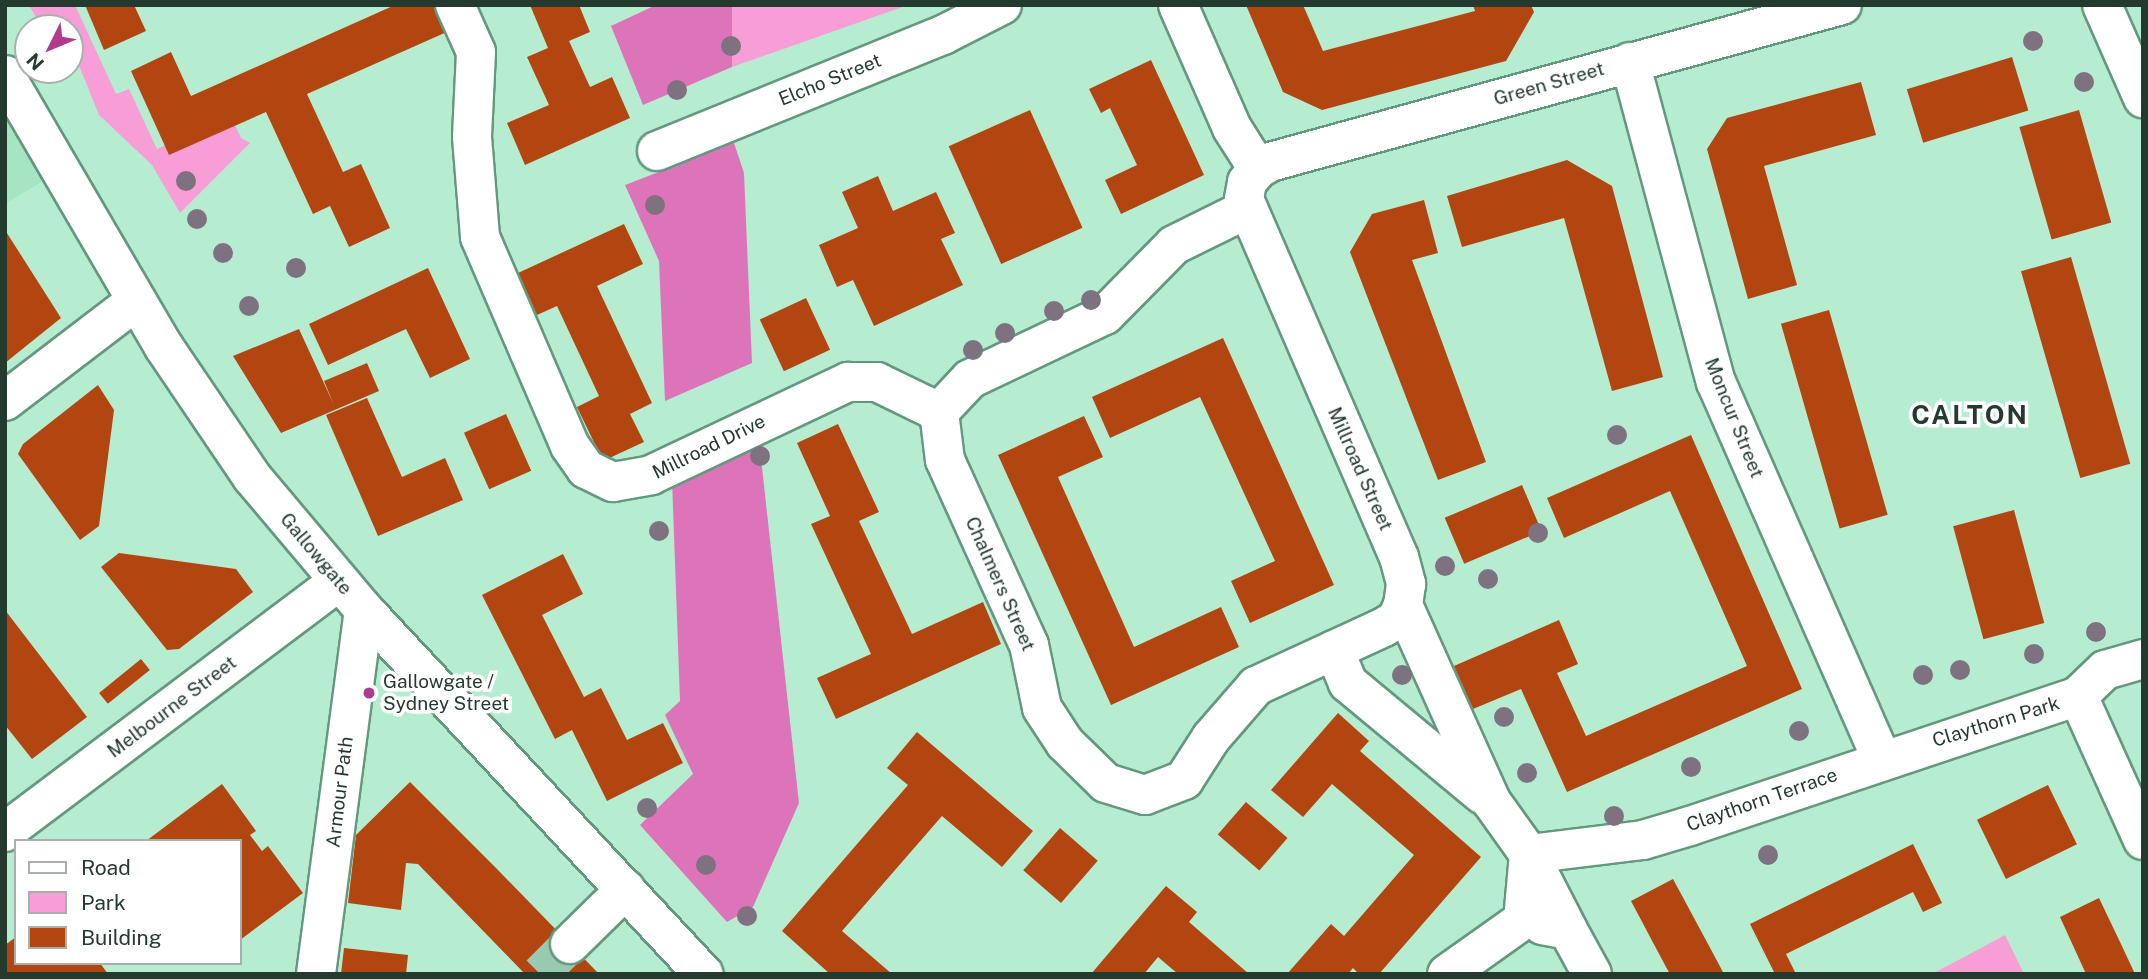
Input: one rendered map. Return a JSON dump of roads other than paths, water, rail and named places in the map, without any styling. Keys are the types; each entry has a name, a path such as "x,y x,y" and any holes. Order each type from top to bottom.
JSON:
{"street":[{"name":"Millroad Drive","path":"455,5 476,52 472,137 480,237 570,446 586,469 613,482 640,480 758,423 857,380 887,385 940,412"},
{"name":"Elcho Street","path":"657,151 943,35 1002,5"},
{"path":"940,412 970,379 1105,315 1174,245 1247,209 1244,191 1258,169 1232,128 1178,5"},
{"name":"Green Street","path":"1258,169 1270,162 1842,5"},
{"path":"2102,5 2143,97"},
{"name":"Moncur Street","path":"1630,62 1716,382 1881,758"},
{"name":"Gallowgate","path":"5,75 136,302 252,477 338,582 705,974"},
{"name":"Millroad Street","path":"1247,209 1399,557 1406,584 1404,605 1490,801 1529,855 1592,974"},
{"path":"5,401 136,302"},
{"name":"Chalmers Street","path":"940,412 945,460 1029,645 1042,708 1065,743 1106,783 1145,795 1184,780 1211,738 1256,686 1391,624 1404,605"},
{"name":"Melbourne Street","path":"5,832 338,582"},
{"name":"Armour Path","path":"316,974 364,610"},
{"path":"1334,650 1348,683 1490,801"},
{"name":"Claythorn Park","path":"1881,758 2078,696 2105,670 2143,659"},
{"path":"2078,696 2143,840"},
{"name":"Claythorn Terrace","path":"1529,855 1643,840 1881,758"},
{"path":"1523,920 1529,855"},
{"path":"570,944 626,889"},
{"path":"1447,974 1523,920 1568,930"}],"tunnel":[{"path":"540,974 570,944"}],"place":[{"name":"Gallowgate / Sydney Street","path":"369,693"}],"district":[{"name":"CALTON","path":"1970,415"}]}
